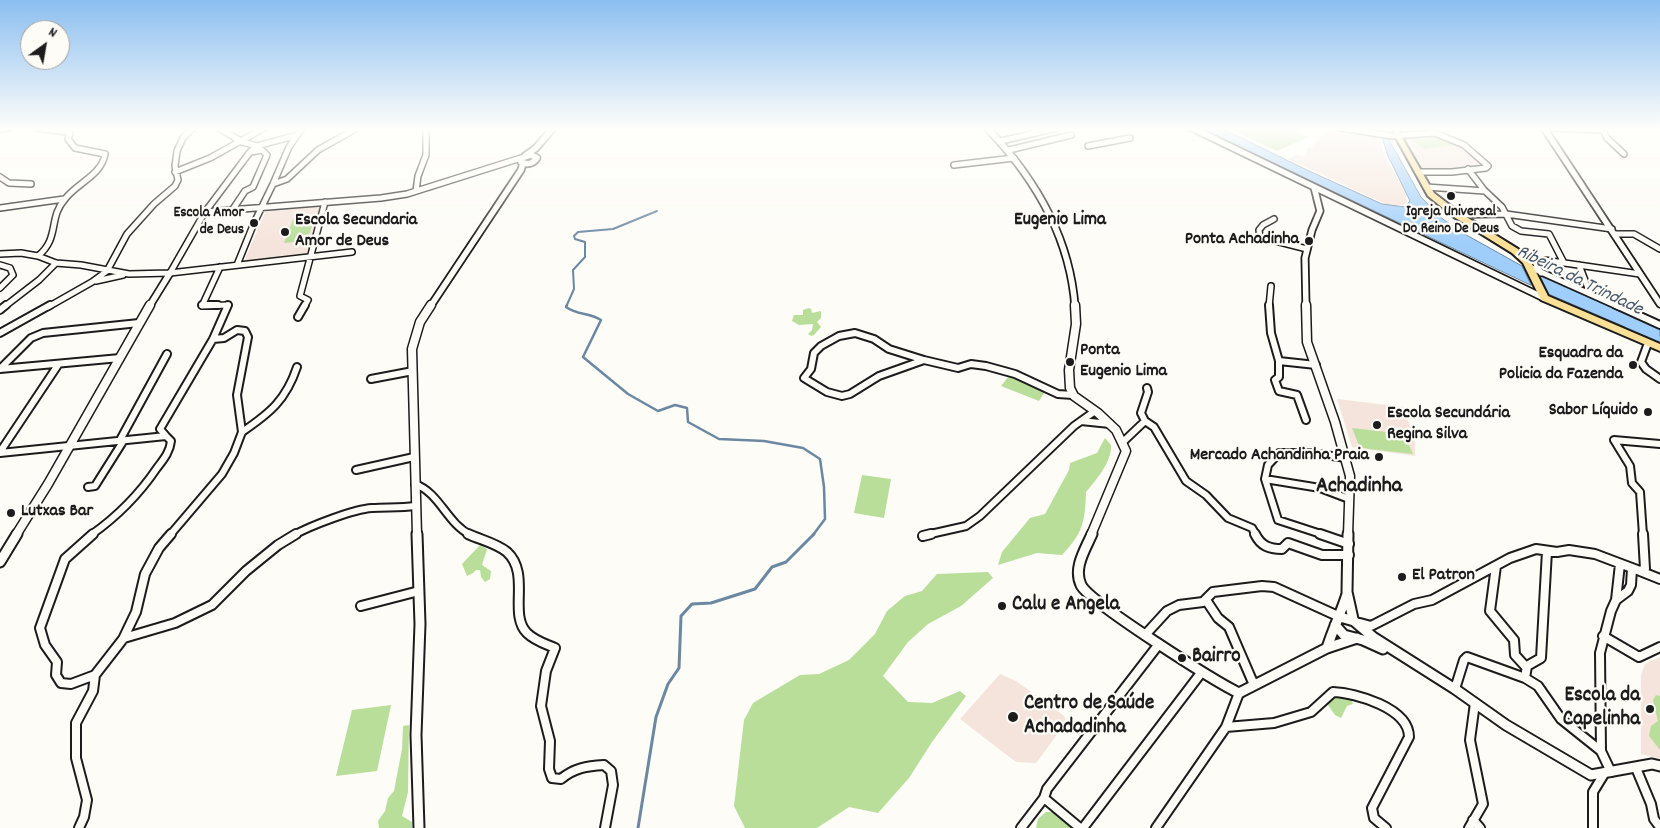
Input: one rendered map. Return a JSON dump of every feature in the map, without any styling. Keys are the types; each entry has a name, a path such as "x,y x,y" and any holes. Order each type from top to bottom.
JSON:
{"main road":[{"path":"1415,167 1431,194 1456,215 1515,251 1529,265 1543,295 1660,348"},
{"path":"1648,343 1660,352"}],"street":[{"path":"38,256 44,251 54,233 53,221 64,199 100,167"},
{"path":"0,334 92,282 107,271 127,234 154,204 175,186 178,180 175,172 176,167"},
{"path":"175,172 189,167"},
{"path":"2,558 71,444 139,323 205,212 239,167"},
{"path":"233,209 245,191 253,187 262,167"},
{"path":"236,265 280,167"},
{"path":"273,184 287,179 292,173 302,167"},
{"path":"416,191 422,167"},
{"path":"205,212 381,198 416,191 498,167"},
{"path":"419,828 416,734 420,624 415,506 412,350 420,322 519,167"},
{"path":"1020,167 1048,208 1064,248 1070,271 1076,322 1076,339 1068,374 1073,395"},
{"path":"1272,167 1543,295"},
{"path":"1418,172 1452,172 1487,167"},
{"path":"1570,167 1660,304"},
{"path":"1468,169 1502,207 1512,226 1521,231 1549,234 1564,263"},
{"path":"277,174 292,173"},
{"path":"0,177 9,183 31,184"},
{"path":"1314,187 1314,194 1320,211 1313,225 1307,248 1305,269 1307,342 1346,458 1350,476 1347,592 1327,648"},
{"path":"1426,187 1485,190"},
{"path":"0,208 64,199"},
{"path":"298,317 308,300 300,296 325,202"},
{"path":"1456,215 1506,214 1624,232 1640,235 1660,249"},
{"path":"1274,219 1263,225 1259,230 1260,237 1307,248"},
{"path":"0,254 21,253 38,256 56,263 81,265 129,274 170,273 352,252"},
{"path":"1540,273 1536,264 1544,260 1640,274"},
{"path":"0,310 39,280 56,263"},
{"path":"0,265 10,268 13,275 0,288"},
{"path":"1529,265 1540,273 1590,292 1660,325"},
{"path":"1579,265 1590,292"},
{"path":"220,267 202,306 228,305 213,338 160,429 171,441 171,448 142,490 120,514 72,550 65,559 40,628 44,645 57,662 56,675 61,683 71,684 96,675 123,639 136,612 145,574 159,548 222,474 242,432 263,418 286,396 297,367"},
{"path":"92,282 129,274"},
{"path":"1271,286 1269,325 1274,350 1279,361 1279,377 1275,380 1278,391 1297,395 1306,420"},
{"path":"0,369 37,334 139,323"},
{"path":"213,338 225,338 231,332 239,329 245,331 248,337 237,395 242,432"},
{"path":"926,359 872,379 852,393 841,396 821,389 804,378 811,369 814,353 821,346 835,338 848,334 863,335 889,349 926,359 958,368 971,364 986,366 1015,374 1058,394 1073,395 1120,433 1126,451 1078,570 1081,586 1094,600 1169,649 1201,673 1239,693"},
{"path":"1648,343 1641,362 1646,369 1660,379"},
{"path":"88,487 95,486 168,354"},
{"path":"0,369 120,358"},
{"path":"1279,361 1316,365"},
{"path":"0,452 58,365"},
{"path":"371,379 413,371"},
{"path":"1147,388 1148,392 1141,413 1145,421 1154,427 1186,481 1206,495 1228,518 1252,528 1260,543 1272,549 1282,549 1288,542 1322,555 1349,555"},
{"path":"922,536 966,526 980,516 1081,421 1095,411"},
{"path":"1081,421 1110,424"},
{"path":"1124,441 1145,421"},
{"path":"0,452 166,436"},
{"path":"1636,570 1645,568 1640,492 1632,483 1630,466 1614,440 1660,444"},
{"path":"1346,458 1311,453 1279,453 1268,465 1265,479 1278,520 1349,544"},
{"path":"356,470 414,457"},
{"path":"1265,479 1320,488 1349,499"},
{"path":"415,484 426,488 442,510 462,532 500,547 512,557 520,579 521,623 526,632 555,648 546,671 541,706 550,741 549,769 552,778 560,779 573,769 592,766 604,765 611,771 612,785 605,828"},
{"path":"123,639 130,635 175,623 212,605 246,571 278,545 300,532 359,510 372,508 397,509 415,506"},
{"path":"1156,828 1226,727 1239,693 1327,648 1357,627 1376,624 1414,604 1432,600 1510,558 1536,549 1580,551 1595,554 1660,579"},
{"path":"1525,678 1526,667 1530,662 1541,658 1547,551"},
{"path":"1607,773 1601,751 1598,668 1603,636 1616,600 1620,564"},
{"path":"1496,566 1490,611 1514,640 1515,655 1526,667"},
{"path":"1616,600 1628,591 1636,570"},
{"path":"1145,634 1167,611 1179,605 1206,600 1213,592 1262,586 1274,587 1338,621 1357,627 1396,654 1455,689 1506,725 1578,769 1591,775 1652,764 1660,766"},
{"path":"361,606 419,591"},
{"path":"1338,621 1342,634 1350,638 1357,627 1347,592"},
{"path":"1206,600 1218,618 1229,627 1254,685"},
{"path":"1603,636 1639,657 1660,647"},
{"path":"1021,828 1044,798 1047,789 1159,644"},
{"path":"1455,689 1464,660 1467,657 1525,678 1543,689 1548,702 1559,717 1575,732 1601,751"},
{"path":"1044,798 1082,828 1201,673"},
{"path":"79,828 86,815 88,802 76,758 75,729 78,717 91,700 96,686 96,675"},
{"path":"1226,727 1274,723 1311,712 1333,692 1347,692 1377,704 1398,716 1409,732 1409,737 1372,808 1374,818 1386,828"},
{"path":"1476,703 1470,740 1483,804 1470,824 1480,828"},
{"path":"1636,768 1652,804 1654,819 1660,827"},
{"path":"1593,828 1593,792 1607,773"}],"shaded area":[{"path":"1305,167 1391,167 1405,192 1407,201 1405,205 1388,205"},
{"path":"1420,167 1476,167 1440,171 1423,171"},
{"name":"Escola Secundaria Amor de Deus","path":"321,204 307,255 244,262 267,208"},
{"name":"Escola Secundária Regina Silva","path":"1337,399 1404,407 1415,443 1415,456 1352,447"},
{"name":"Escola da Capelinha","path":"1660,657 1660,759 1641,754 1641,675 1645,664"},
{"name":"Centro de Saúde Achadadinha","path":"1000,674 1016,681 1063,715 1067,721 1036,763 1016,762 960,719"}],"green space":[{"path":"315,217 307,241 284,243 293,219"},
{"path":"809,308 812,313 821,311 821,318 817,322 821,327 811,336 808,334 812,330 813,324 799,325 792,321 794,315 803,315 803,310"},
{"path":"1009,376 1046,390 1039,401 1001,386"},
{"path":"1352,428 1404,434 1413,454 1360,448"},
{"path":"1105,438 1111,445 1109,458 1103,470 1086,492 1082,526 1069,547 1062,555 1037,553 998,565 1002,552 1030,518 1045,514 1069,470 1070,463 1097,453"},
{"path":"862,475 891,479 884,518 854,513"},
{"path":"480,545 487,549 482,565 491,571 490,579 485,582 481,577 480,570 476,570 467,576 462,564"},
{"path":"988,572 993,578 961,606 928,624 908,642 883,676 908,702 932,703 960,691 966,696 932,742 909,778 878,813 849,807 817,828 745,828 734,806 744,720 753,703 800,675 819,674 849,660 875,634 887,611 905,596 922,591 937,574"},
{"path":"1334,695 1351,699 1353,704 1347,706 1341,718 1335,715 1328,705"},
{"path":"1656,695 1660,696 1660,750 1649,736 1651,726 1658,721 1653,700"},
{"path":"391,705 377,771 336,776 352,710"},
{"path":"409,725 408,792 402,816 412,822 412,828 379,828 378,821 385,811 388,798 394,791 402,749 403,726"},
{"path":"1046,812 1056,812 1074,828 1036,828 1038,819"}],"water":[{"path":"1281,167 1300,167 1382,204 1405,207 1410,201 1393,167 1404,167 1421,197 1440,217 1461,232 1522,266 1531,285"},
{"path":"1538,275 1660,329 1660,342 1546,293"}],"waterway":[{"path":"566,307 574,289 573,270 585,257 585,242 575,239 574,236 578,232 613,229 657,211"},
{"path":"566,307 601,320 583,357 628,394 658,411 675,405 687,408 688,422 719,439 764,441 803,448 820,459 824,487 825,519 813,535"},
{"name":"Ribeira da Trindade","path":"1629,328 1660,342"},
{"path":"638,828 656,717 668,684 679,668 681,616 692,604 711,603 755,589 772,567 786,562 813,535"}],"place":[{"name":"Igreja Universal Do Reino De Deus","path":"1451,196"},
{"name":"Escola Amor de Deus","path":"254,223"},
{"name":"Escola Secundaria Amor de Deus","path":"285,232"},
{"name":"Ponta Achadinha","path":"1309,241"},
{"name":"Ponta Eugenio Lima","path":"1070,362"},
{"name":"Esquadra da Policia da Fazenda","path":"1633,365"},
{"name":"Sabor Líquido","path":"1648,412"},
{"name":"Escola Secundária Regina Silva","path":"1377,425"},
{"name":"Mercado Achandinha Praia","path":"1379,457"},
{"name":"Lutxas Bar","path":"11,513"},
{"name":"El Patron","path":"1402,577"},
{"name":"Calu e Angela","path":"1002,606"},
{"name":"Bairro","path":"1182,658"},
{"name":"Escola da Capelinha","path":"1650,709"},
{"name":"Centro de Saúde Achadadinha","path":"1013,717"}],"district":[{"name":"Eugenio Lima","path":"1060,221"},
{"name":"Achadinha","path":"1359,488"}]}
